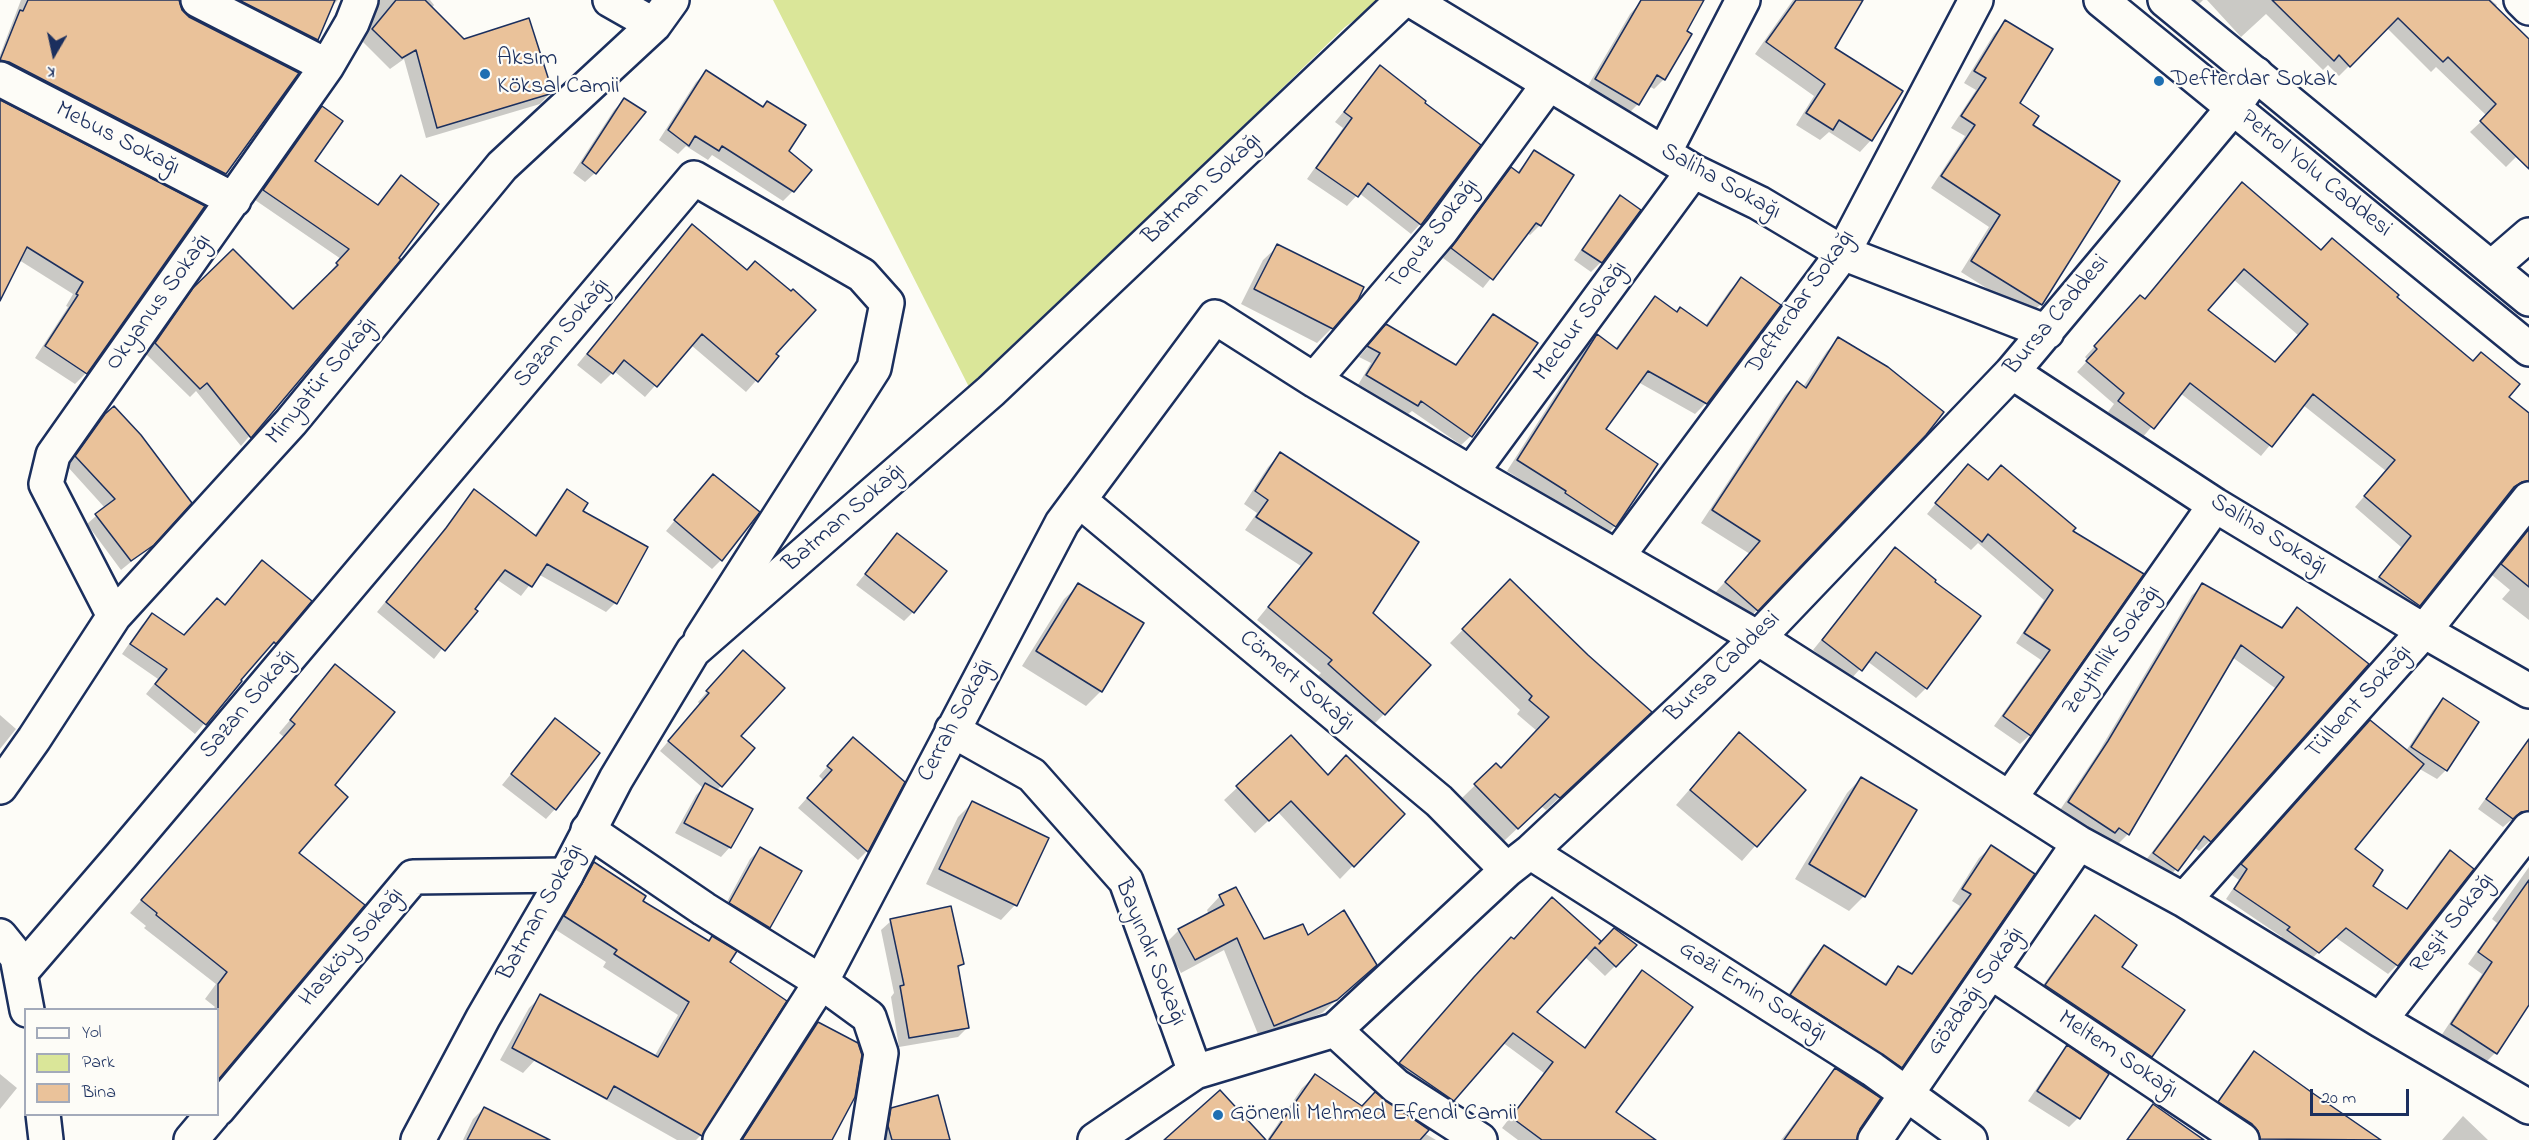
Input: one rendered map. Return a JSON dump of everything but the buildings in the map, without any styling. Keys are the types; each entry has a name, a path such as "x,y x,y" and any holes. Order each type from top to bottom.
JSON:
{"street":[{"path":"198,0 327,66"},
{"name":"Okyanus Sokağı","path":"114,616 46,484 53,454 327,66 352,22 361,0"},
{"path":"610,0 663,13"},
{"name":"Batman Sokağı","path":"418,1140 483,1018 566,875 588,830 693,651 991,391 1403,0"},
{"name":"Saliha Sokağı","path":"1411,0 1693,171 1759,203 1843,253 2046,332"},
{"path":"1664,153 1743,0"},
{"name":"Defterdar Sokağı","path":"1617,557 1843,253 1976,0"},
{"name":"Petrol Yolu Caddesi","path":"2101,0 2529,349"},
{"name":"Petrol Yolu Caddesi","path":"2165,0 2529,298"},
{"path":"2520,0 2529,8"},
{"name":"Minyatür Sokağı","path":"0,787 114,616 291,422 502,166 663,13"},
{"name":"Bursa Caddesi","path":"1095,1140 1195,1072 1335,1030 1758,638 2012,372 2233,108 2256,74"},
{"name":"Mebus Sokağı","path":"0,80 234,200"},
{"name":"Topuz Sokağı","path":"1314,380 1441,231 1548,85"},
{"name":"Mecbur Sokağı","path":"1471,473 1693,171"},
{"name":"Sazan Sokağı","path":"21,972 694,178 862,274 887,303 874,368 693,651"},
{"path":"2492,267 2529,235"},
{"name":"Cerrah Sokağı","path":"720,1140 821,982 1062,523 1215,316 1314,380"},
{"name":"Saliha Sokağı","path":"2012,372 2215,505 2424,631 2529,691"},
{"path":"1314,380 1758,638 2079,843 2184,900 2380,1020 2529,1107"},
{"name":"Tülbent Sokağı","path":"2184,900 2424,631 2529,499"},
{"name":"Cömert Sokağı","path":"1079,500 1439,801 1519,861"},
{"name":"Zeytinlik Sokağı","path":"2010,798 2215,505"},
{"name":"Bayındır Sokağı","path":"952,730 1032,775 1126,881 1195,1072"},
{"name":"Reşit Sokağı","path":"2380,1020 2529,829"},
{"path":"588,830 704,909 821,982 869,1017 881,1053 867,1140"},
{"name":"Gözdağı Sokağı","path":"1875,1140 2079,843"},
{"name":"Gazi Emin Sokağı","path":"1519,861 1872,1069 1970,1140"},
{"name":"Hasköy Sokağı","path":"219,1108 413,877 566,875"},
{"path":"0,936 17,957 27,1008"},
{"name":"Meltem Sokağı","path":"1991,972 2242,1140"},
{"path":"1335,1030 1396,1086 1480,1140"},
{"path":"43,1116 46,1140"},
{"path":"191,1140 211,1116"}],"green space":[{"path":"773,0 1382,0 1345,27 971,391"}],"place":[{"name":"Aksım Köksal Camii","path":"485,74"},
{"name":"Defterdar Sokak","path":"2159,81"},
{"name":"Gönenli Mehmed Efendi Camii","path":"1218,1115"}]}
